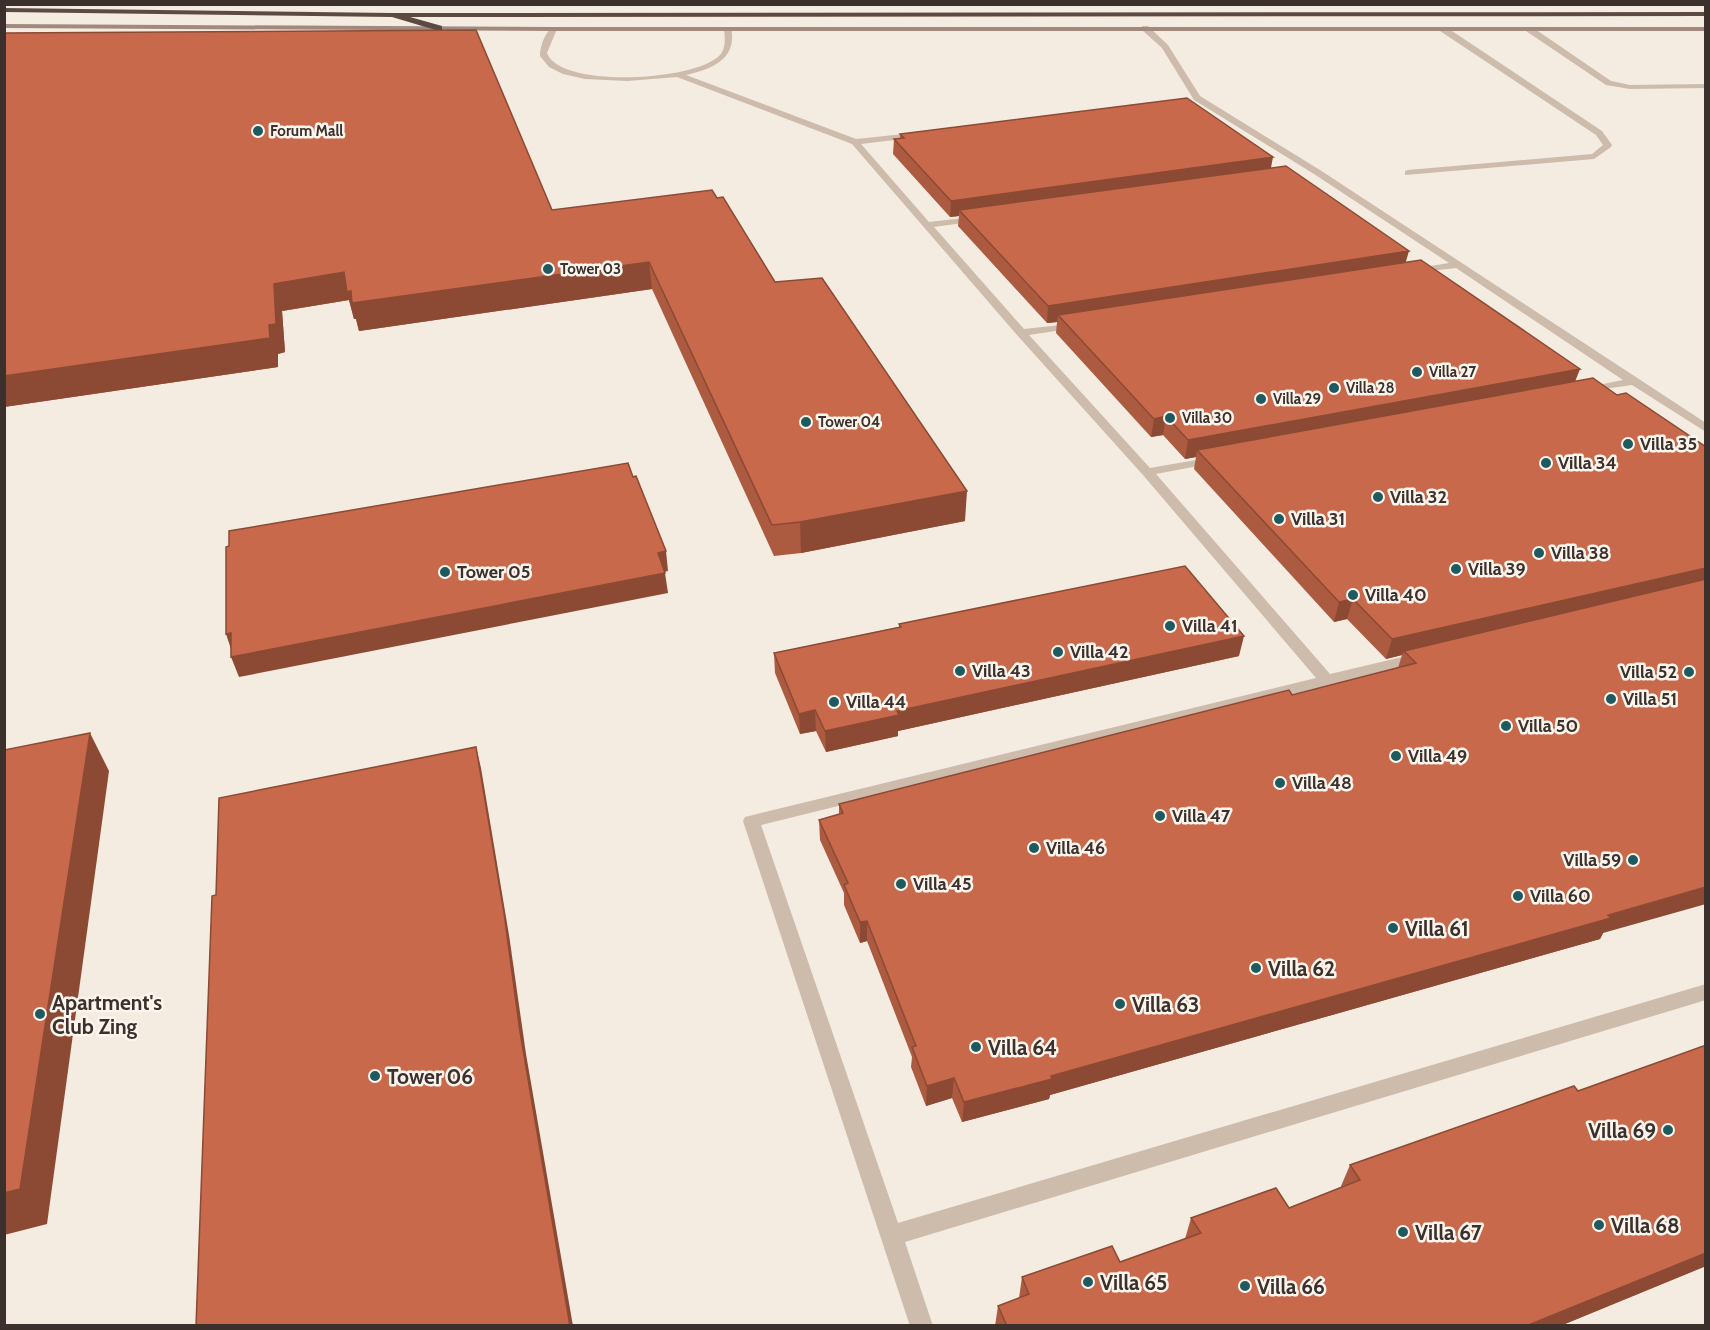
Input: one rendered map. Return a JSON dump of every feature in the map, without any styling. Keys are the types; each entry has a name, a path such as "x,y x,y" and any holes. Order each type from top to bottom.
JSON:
{"highway":[{"path":"4,10 392,15 1311,17 1706,14"},
{"path":"4,17 58,11"},
{"path":"392,15 439,28"}],"street":[{"path":"4,26 553,30 1706,29"},
{"path":"1145,28 1165,47 1197,98 1317,172 1706,429"},
{"path":"1408,173 1594,156 1608,145 1599,133 1443,28"},
{"path":"553,30 544,50 545,57 556,69 608,79 641,80 678,75 707,66 725,55 728,48 728,29"},
{"path":"1529,29 1609,83 1630,87 1706,86"},
{"path":"678,75 855,142 926,133"},
{"path":"1185,100 1197,98"},
{"path":"855,142 1021,333 1147,472 1327,680"},
{"path":"1305,174 1317,172"},
{"path":"927,225 986,217"},
{"path":"1399,274 1458,265"},
{"path":"1021,333 1092,322"},
{"path":"1576,392 1634,381"},
{"path":"1147,472 1228,456"},
{"path":"922,1326 894,1235 751,821 1430,656"},
{"path":"894,1235 1706,992"}],"building":[{"path":"476,30 552,210 712,190 717,198 723,197 775,282 822,278 967,491 800,522 772,525 649,262 352,303 351,291 347,292 344,272 274,284 276,324 269,325 270,338 4,376 4,33"},
{"path":"1187,98 1273,157 951,201 894,139 904,138 900,134"},
{"path":"1286,166 1409,251 1048,306 959,210"},
{"path":"1421,260 1580,369 1188,440 1166,416 1154,419 1058,315"},
{"path":"1593,378 1617,395 1626,393 1706,447 1706,568 1392,639 1353,599 1339,602 1197,450"},
{"path":"628,463 633,477 636,476 666,551 658,553 665,573 231,657 231,633 226,634 226,547 229,546 229,531"},
{"path":"1185,566 1244,636 897,711 899,715 825,731 815,710 799,714 774,653 901,627 899,624"},
{"path":"1706,579 1706,887 1608,915 1611,918 1051,1076 1052,1079 964,1102 954,1078 927,1086 912,1047 916,1046 867,921 860,922 844,885 848,883 819,820 843,813 839,804 1289,690 1292,695 1416,663 1404,651"},
{"path":"90,733 20,1189 4,1193 4,750"},
{"path":"476,747 504,913 520,1032 570,1326 196,1326 212,896 216,895 219,798"},
{"path":"1706,1045 1706,1253 1526,1326 1007,1326 998,1306 1029,1294 1022,1277 1112,1246 1120,1262 1201,1233 1191,1218 1276,1188 1289,1208 1360,1180 1350,1165 1574,1086 1578,1091"}],"place":[{"name":"Forum Mall","path":"258,131"},
{"name":"Tower 03","path":"548,269"},
{"name":"Villa 27","path":"1417,372"},
{"name":"Villa 28","path":"1334,388"},
{"name":"Villa 29","path":"1261,399"},
{"name":"Villa 30","path":"1170,418"},
{"name":"Tower 04","path":"806,422"},
{"name":"Villa 35","path":"1628,444"},
{"name":"Villa 34","path":"1546,463"},
{"name":"Villa 32","path":"1378,497"},
{"name":"Villa 31","path":"1279,519"},
{"name":"Villa 38","path":"1539,553"},
{"name":"Villa 39","path":"1456,569"},
{"name":"Tower 05","path":"445,572"},
{"name":"Villa 40","path":"1353,595"},
{"name":"Villa 41","path":"1170,626"},
{"name":"Villa 42","path":"1058,652"},
{"name":"Villa 43","path":"960,671"},
{"name":"Villa 52","path":"1689,672"},
{"name":"Villa 51","path":"1611,699"},
{"name":"Villa 44","path":"834,702"},
{"name":"Villa 50","path":"1506,726"},
{"name":"Villa 49","path":"1396,756"},
{"name":"Villa 48","path":"1280,783"},
{"name":"Villa 47","path":"1160,816"},
{"name":"Villa 46","path":"1034,848"},
{"name":"Villa 59","path":"1633,860"},
{"name":"Villa 45","path":"901,884"},
{"name":"Villa 60","path":"1518,896"},
{"name":"Villa 61","path":"1393,928"},
{"name":"Villa 62","path":"1256,968"},
{"name":"Villa 63","path":"1120,1004"},
{"name":"Apartment's Club Zing","path":"40,1014"},
{"name":"Villa 64","path":"976,1047"},
{"name":"Tower 06","path":"375,1076"},
{"name":"Villa 69","path":"1668,1130"},
{"name":"Villa 68","path":"1599,1225"},
{"name":"Villa 67","path":"1403,1232"},
{"name":"Villa 65","path":"1088,1282"},
{"name":"Villa 66","path":"1245,1286"}]}
